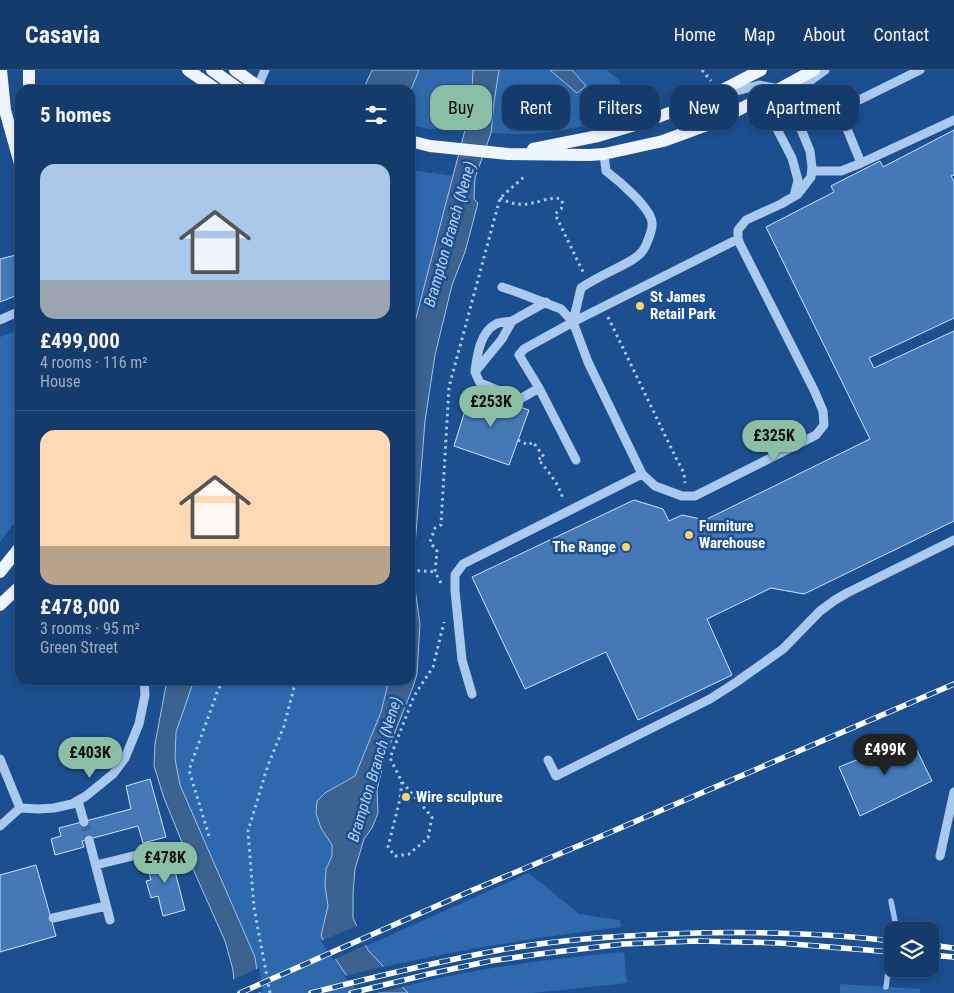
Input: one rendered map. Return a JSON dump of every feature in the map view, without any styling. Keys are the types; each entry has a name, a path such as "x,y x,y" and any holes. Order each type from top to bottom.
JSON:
{"main road":[{"path":"1,70 4,110 15,147"},
{"path":"29,70 29,85"},
{"path":"188,70 210,85"},
{"path":"212,70 233,85"},
{"path":"235,70 257,85"},
{"path":"786,85 814,70"},
{"path":"731,85 758,71"},
{"path":"415,142 430,146 508,154 604,154 663,141 715,122 748,99"},
{"path":"508,154 598,136 670,113"},
{"path":"0,572 15,552"},
{"path":"0,605 15,591"}],"street":[{"path":"262,85 265,70"},
{"path":"804,85 825,70"},
{"path":"861,163 844,124 845,111 849,105 920,70"},
{"path":"758,71 759,85"},
{"path":"812,171 841,171 954,120"},
{"path":"779,130 792,158 798,180 794,196"},
{"path":"502,288 546,302 561,309 574,322 588,362 642,474 655,486 682,496 695,496 816,435 824,426 823,412 814,390 738,239 738,230 746,220 798,194 811,177 810,151 802,130"},
{"path":"574,322 581,288 632,260 644,251 652,230 652,221 648,212 624,185 606,171 604,154"},
{"path":"576,460 539,388 519,355 524,349 574,322 738,239"},
{"path":"539,388 520,399 480,383 475,372 485,333 495,325 512,321 546,302"},
{"path":"0,320 15,314"},
{"path":"475,372 502,339 512,321"},
{"path":"472,694 462,660 454,591 455,575 463,564 642,474"},
{"path":"548,760 556,776 710,699 783,649 820,612 835,600 954,540"},
{"path":"0,826 20,808 54,808 72,804 99,786 112,774 125,758 139,724 145,695 144,685"},
{"path":"0,759 20,808"},
{"path":"940,856 954,792"},
{"path":"78,801 84,822"},
{"path":"88,840 110,920"},
{"path":"96,866 137,855"},
{"path":"53,918 106,906"}],"path":[{"path":"500,198 509,203 526,205 555,197 561,199 563,204 561,209 555,214 589,282"},
{"path":"603,308 684,473 685,484 682,496"},
{"path":"518,440 528,445 533,442 544,457 538,460 550,473 562,494 567,512"},
{"path":"435,567 435,572 441,583"},
{"path":"415,570 435,572"},
{"path":"402,782 400,800 388,847 395,856 409,854 428,838 432,817 402,782 390,758 414,696 432,667 444,620"},
{"path":"209,836 189,770 221,685"},
{"path":"270,993 254,908 248,831 268,764 284,726 295,685"}],"shaded area":[{"path":"419,70 473,70 472,85 430,85 430,129 415,126 415,85 413,85"},
{"path":"499,70 550,70 568,85 502,85 502,130 561,130 535,134 491,133"},
{"path":"572,70 607,70 619,80 621,85 585,85"},
{"path":"570,87 577,93 580,91 580,126 570,128"},
{"path":"415,171 454,176 415,322"},
{"path":"15,332 15,522 0,542 0,337"},
{"path":"192,685 388,685 381,712 355,776 325,793 321,828 332,845 332,856 326,869 325,886 328,906 321,936 363,993 260,993 255,957 180,786 175,759 176,732"},
{"path":"529,873 579,914 620,920 621,927 502,944 383,967 366,946"},
{"path":"624,952 627,983 533,993 408,993 402,987 457,974 512,965"},
{"path":"840,984 920,989 920,993 840,993"}],"water":[{"path":"372,70 419,70 413,85 365,85"},
{"path":"473,70 499,70 492,123 492,85 472,85"},
{"path":"550,70 572,70 585,85 580,85 580,91 577,93 570,85"},
{"name":"Brampton Branch (Nene)","path":"465,130 491,130 475,178 474,199 478,203 465,252 452,285 435,355 425,421 415,546 415,322"},
{"path":"415,589 420,624 417,674 415,680"},
{"path":"166,685 192,685 176,732 175,759 180,785 255,957 260,993 235,993 233,970 225,941 164,798 154,766 155,744"},
{"name":"Brampton Branch (Nene)","path":"388,685 414,685 385,757 377,790 378,813 372,828 364,839 355,869 353,893 353,918 368,950 408,993 363,993 344,972 321,936 328,906 325,886 326,869 332,856 332,845 321,828 316,813 317,801 325,793 355,776 381,712"}],"pier":[{"path":"359,925 368,944 333,960 321,941"},
{"path":"386,966 405,986 376,993 360,993 344,976"},
{"path":"259,968 263,991 257,993 233,993 232,980"}],"building":[{"path":"954,130 954,175 951,176 954,182 954,318 869,358 874,368 954,331 954,521 804,594 771,588 707,619 732,675 638,720 606,652 525,689 472,577 634,500 663,509 669,521 682,515 705,520 870,439 766,227 834,192 831,186 880,161 883,167"},
{"path":"15,255 15,296 0,302 0,259"},
{"path":"471,391 529,410 509,465 454,446"},
{"path":"911,738 932,781 860,816 839,767"},
{"path":"150,779 166,837 143,843 138,826 82,841 84,847 55,855 51,839 61,836 59,828 131,809 126,786"},
{"path":"170,852 185,910 163,916 158,896 151,898 146,881 151,880 145,859"},
{"path":"36,865 56,936 0,952 0,875"}],"waterway":[{"path":"891,901 895,922"},
{"path":"886,987 887,977"}],"tunnel":[{"path":"84,822 89,840"}],"railway":[{"path":"240,993 466,893 954,684"},
{"path":"311,993 476,955 584,939 669,934 753,933 809,934 884,940"},
{"path":"351,993 490,961 623,944 696,941 780,943 884,951"},
{"path":"939,946 954,948"},
{"path":"939,956 954,957"}],"place":[{"name":"St James Retail Park","path":"640,306"},
{"name":"Furniture Warehouse","path":"689,535"},
{"name":"The Range","path":"626,547"},
{"name":"Wire sculpture","path":"406,797"}]}
